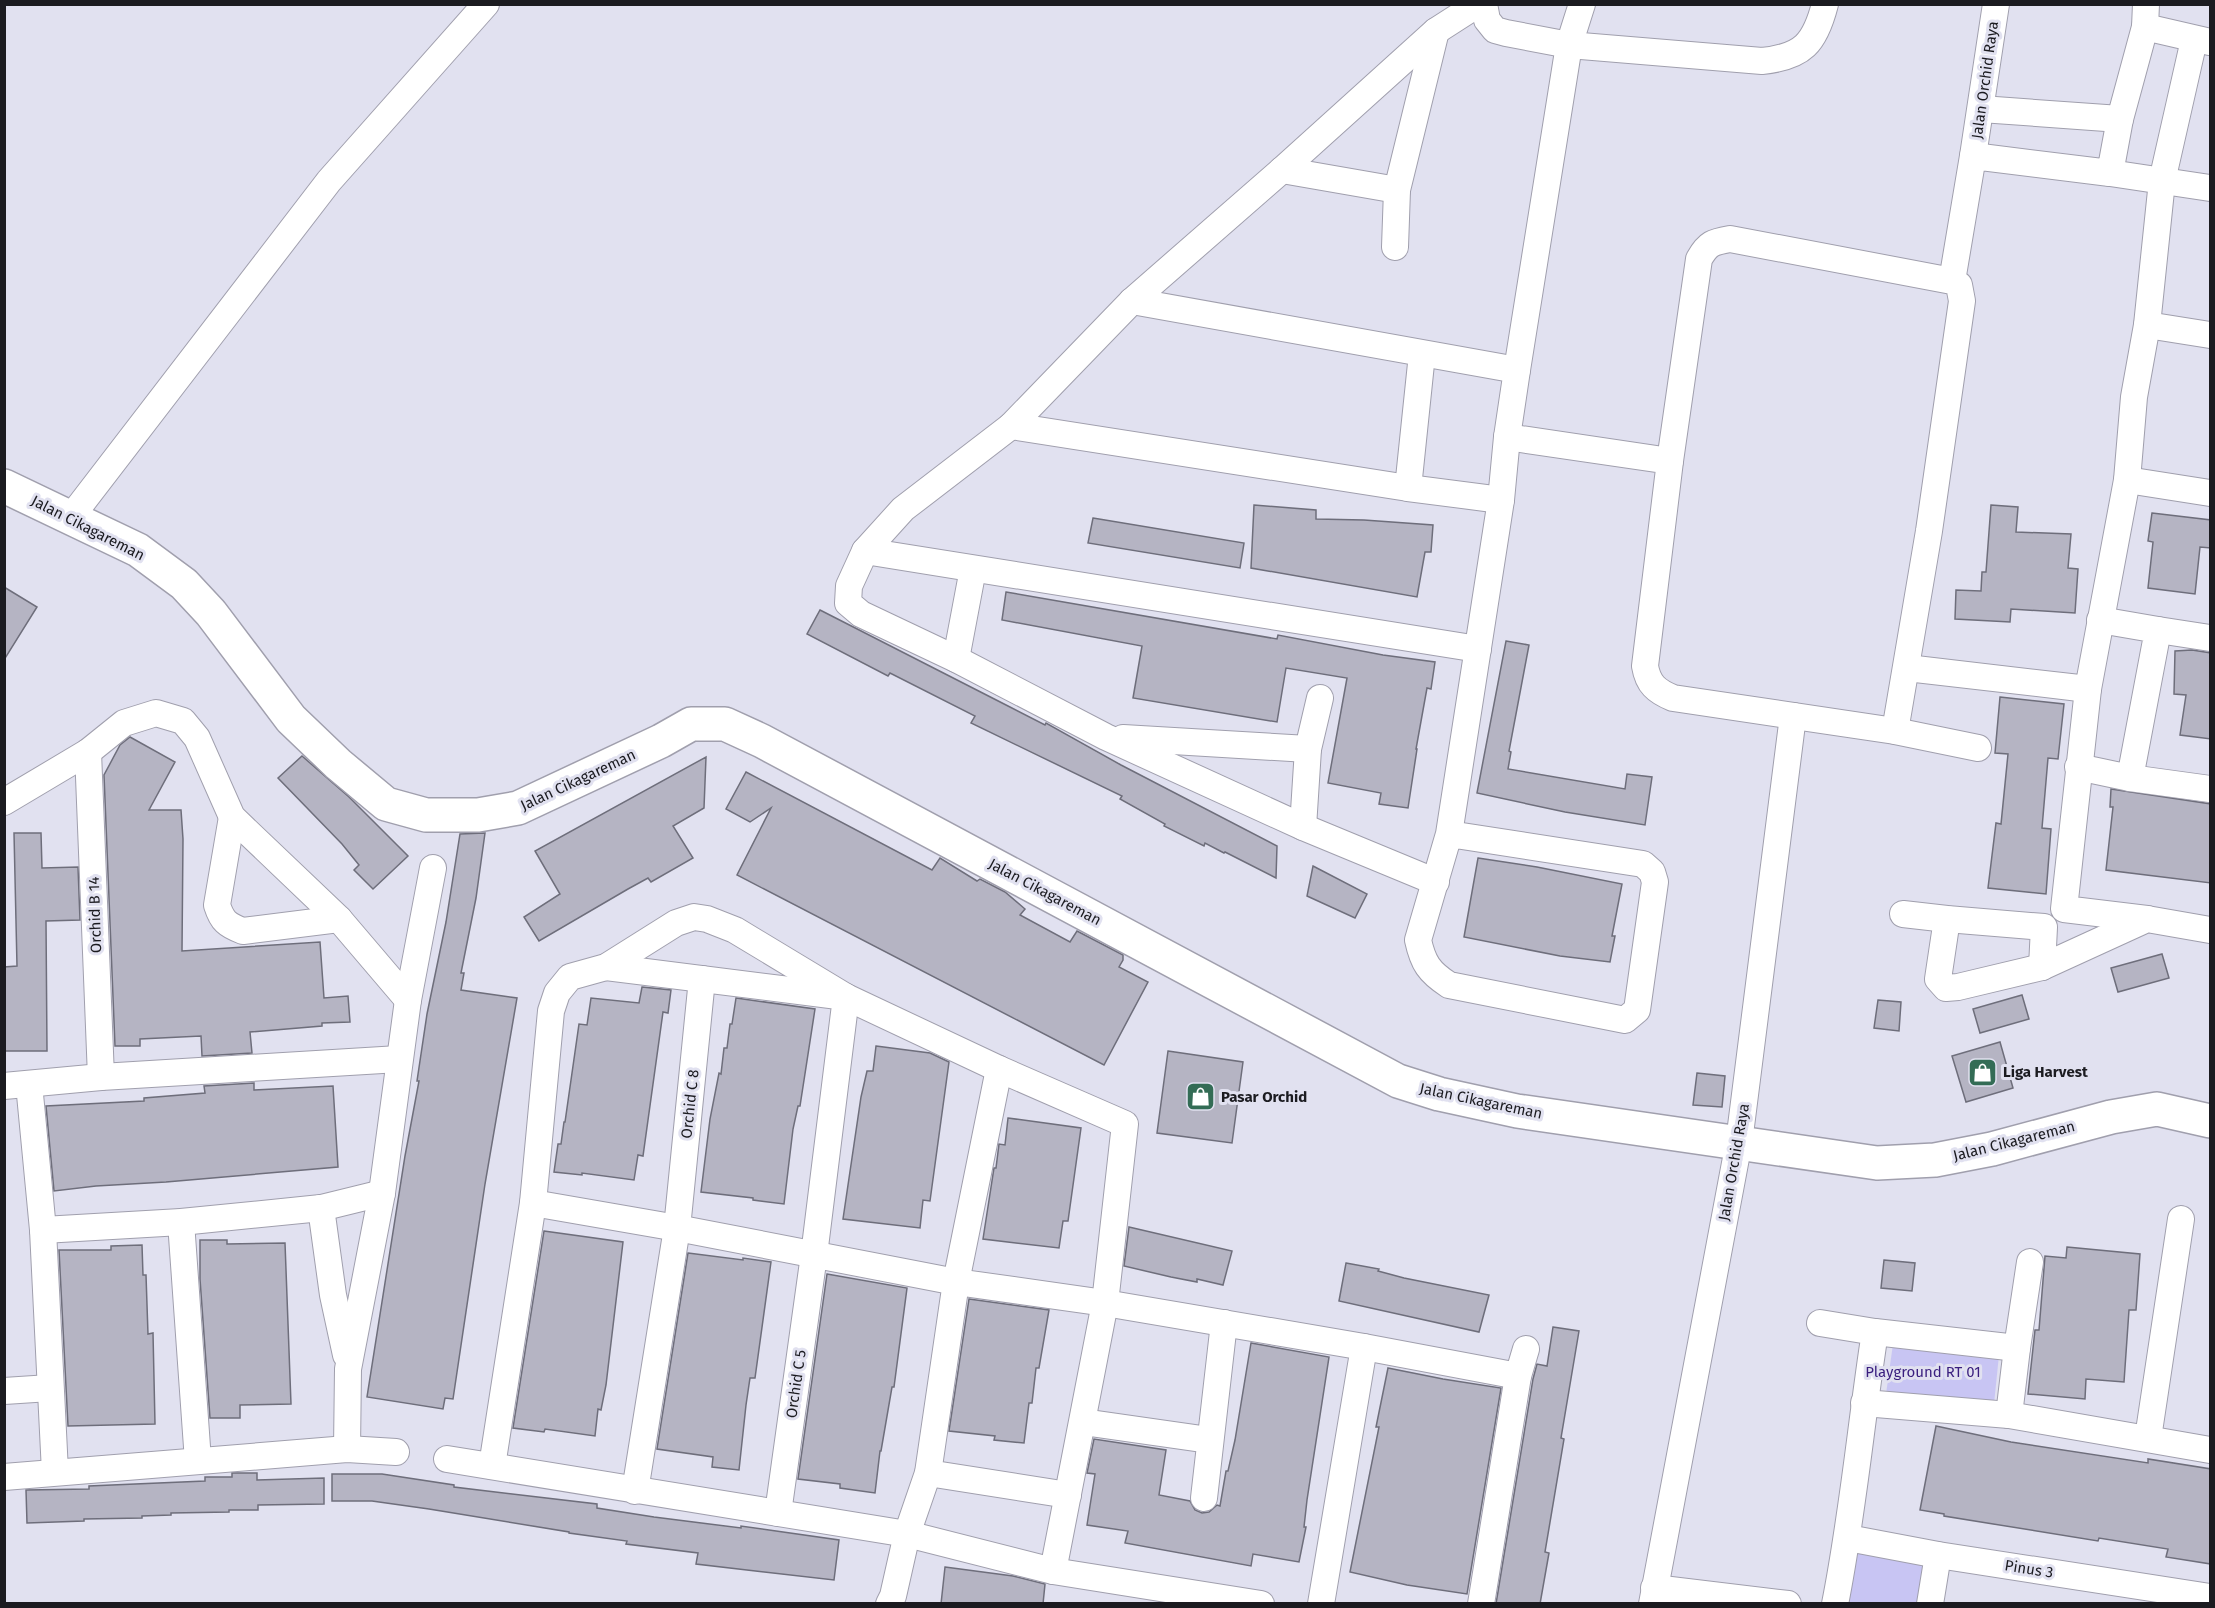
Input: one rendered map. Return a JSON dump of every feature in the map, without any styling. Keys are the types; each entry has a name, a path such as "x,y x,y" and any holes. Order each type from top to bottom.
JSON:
{"street":[{"path":"70,517 329,181 486,4"},
{"path":"1436,882 1303,827 1106,736 956,659 861,614 848,603 849,586 865,551 903,509 1011,426 1132,301 1436,31 1478,4"},
{"path":"1484,4 1487,20 1495,30 1569,45 1762,61 1793,56 1810,42 1819,26 1825,4"},
{"path":"1449,834 1643,864 1652,872 1655,882 1637,1010 1625,1020 1449,985 1433,974 1422,957 1418,940 1449,834 1502,500 1507,437 1517,370 1569,45 1582,4"},
{"name":"Jalan Orchid Raya","path":"1952,281 1996,4"},
{"path":"2042,966 2044,927 2064,909 2088,689 2127,480 2134,397 2147,325 2162,181 2202,41 2146,16 2120,119 2110,173"},
{"path":"1395,247 1397,190 1436,31"},
{"path":"1981,109 2120,119"},
{"path":"1973,156 2211,188"},
{"path":"1282,170 1397,190"},
{"path":"1895,731 1929,531 1962,301 1959,285 1952,281 1730,239 1713,242 1699,259 1670,461 1645,666 1647,679 1660,693 1673,698 1895,731 1978,748"},
{"path":"1132,301 1517,370"},
{"path":"2147,325 2211,335"},
{"path":"1408,488 1422,354"},
{"path":"1011,426 1408,488 1502,500"},
{"path":"1507,437 1670,461"},
{"path":"2127,480 2211,493"},
{"name":"Jalan Cikagareman","path":"4,486 138,550 184,584 211,613 291,719 338,764 386,804 426,815 478,815 518,808 661,741 691,724 725,724 762,741 1398,1081 1439,1095 1517,1111 1877,1163 1935,1160 1992,1149 2111,1117 2157,1109 2211,1121"},
{"path":"865,551 1478,649"},
{"path":"956,659 973,569"},
{"path":"2100,620 2211,638"},
{"path":"2130,778 2158,630"},
{"path":"1907,668 2088,689"},
{"path":"1303,827 1308,749 1320,698"},
{"path":"4,802 88,752 124,723 156,713 183,721 197,738 232,817 339,919 408,1000"},
{"name":"Jalan Orchid Raya","path":"1653,1596 1739,1142 1793,716"},
{"path":"1106,736 1308,749"},
{"name":"Orchid B 14","path":"88,752 101,1077"},
{"path":"2078,767 2130,778 2211,789"},
{"path":"232,817 217,905 221,920 243,931 339,919"},
{"path":"347,1449 348,1369 382,1193 408,1000 433,868"},
{"path":"2064,909 2147,919 2211,930"},
{"path":"1904,914 1947,920 2044,927"},
{"path":"492,1466 533,1203 551,1011 557,993 570,976 606,966 676,923 694,917 735,930 846,997 999,1069 1125,1124 1105,1303 1053,1571"},
{"path":"1947,920 1938,979 1946,988 2042,966 2147,919"},
{"path":"606,966 846,997"},
{"name":"Orchid C 8","path":"635,1491 677,1228 702,979"},
{"name":"Orchid C 5","path":"778,1513 814,1255 846,997"},
{"path":"55,1472 43,1230 17,1085 101,1077 399,1059"},
{"path":"892,1601 907,1534 928,1473 956,1282 999,1069"},
{"path":"43,1230 181,1222 321,1208 382,1193"},
{"path":"533,1203 677,1228 956,1282 1105,1303 1518,1376"},
{"path":"321,1208 333,1295 348,1369"},
{"path":"2148,1438 2181,1219"},
{"path":"181,1222 198,1461"},
{"path":"2009,1415 2030,1262"},
{"path":"1204,1498 1224,1323"},
{"path":"1820,1323 1875,1332 2017,1348"},
{"path":"1836,1604 1848,1538 1875,1332"},
{"path":"1320,1604 1364,1347"},
{"path":"1481,1604 1518,1376 1526,1349"},
{"path":"4,1391 50,1389"},
{"path":"1864,1403 2009,1415 2211,1449"},
{"path":"1083,1422 1209,1440"},
{"path":"4,1477 347,1449 396,1452"},
{"path":"447,1459 907,1534 1053,1571 1261,1604"},
{"path":"928,1473 1068,1495"},
{"name":"Pinus 3","path":"1848,1538 2211,1597"},
{"path":"1930,1604 1938,1554"},
{"path":"1653,1596 1788,1604"}],"green space":[{"name":"Playground RT 01","path":"1893,1344 1999,1355 1994,1404 1886,1394"},
{"path":"1856,1550 1927,1562 1920,1603 1847,1604"}],"building":[{"path":"1254,505 1316,510 1316,519 1433,525 1431,552 1425,552 1417,597 1251,568"},
{"path":"1991,505 2018,507 2016,532 2071,534 2068,568 2078,569 2075,613 2011,609 2010,622 1955,619 1956,590 1981,591 1982,572 1986,572"},
{"path":"2152,513 2211,520 2211,548 2200,547 2195,594 2148,588 2153,542 2148,541"},
{"path":"1093,518 1244,543 1240,568 1088,543"},
{"path":"4,587 37,607 4,660"},
{"path":"1006,592 1277,639 1278,635 1383,655 1435,662 1431,689 1427,688 1408,808 1379,804 1381,793 1328,783 1347,678 1286,668 1277,722 1133,698 1142,646 1002,620"},
{"path":"820,610 1045,725 1046,723 1121,765 1277,846 1276,878 1225,852 1205,843 1204,846 1164,826 1165,824 1120,799 1122,796 971,723 975,716 890,673 888,676 807,634"},
{"path":"1506,641 1529,645 1509,751 1511,752 1508,769 1625,789 1627,774 1652,777 1645,825 1565,812 1477,793"},
{"path":"2192,650 2211,653 2211,739 2180,735 2186,695 2174,694 2175,651"},
{"path":"2000,697 2064,704 2058,759 2048,758 2042,828 2051,829 2046,894 1988,888 1996,823 2001,824 2008,754 1995,753"},
{"path":"130,737 175,762 149,810 181,810 182,951 320,942 324,998 348,996 350,1022 250,1032 252,1053 202,1056 201,1036 140,1039 140,1046 115,1046 104,775 120,745"},
{"path":"302,756 349,797 408,856 373,889 354,870 359,865 342,844 278,778"},
{"path":"706,757 704,808 673,826 693,858 651,882 648,878 539,941 524,917 560,894 535,851"},
{"path":"746,772 932,870 940,858 977,881 980,879 1005,892 1025,909 1020,915 1070,942 1077,931 1123,955 1119,967 1148,982 1104,1065 737,875 771,808 750,822 726,809"},
{"path":"2111,789 2211,804 2211,883 2106,870 2113,807 2110,807"},
{"path":"14,833 41,833 42,868 78,867 80,920 46,921 47,1051 4,1051 4,967 17,966"},
{"path":"485,833 476,898 461,973 464,973 461,990 517,998 485,1184 453,1399 445,1398 443,1409 367,1397 419,1081 417,1081 427,1014 446,922 460,834"},
{"path":"1478,858 1622,884 1612,936 1615,936 1610,962 1560,956 1464,937"},
{"path":"1313,866 1367,894 1355,918 1307,896"},
{"path":"2162,954 2169,978 2118,992 2111,968"},
{"path":"642,987 671,990 668,1013 663,1012 643,1156 638,1155 634,1180 554,1172 558,1144 561,1144 565,1122 579,1024 587,1025 591,998 639,1003"},
{"path":"2022,995 2029,1019 1980,1033 1973,1009"},
{"path":"736,998 815,1009 800,1106 798,1106 793,1129 784,1204 701,1192 710,1119"},
{"path":"1878,1000 1901,1002 1899,1031 1874,1028"},
{"name":"Liga Harvest","path":"2000,1042 2013,1088 1966,1102 1952,1056"},
{"path":"876,1046 930,1053 949,1062 930,1201 923,1200 920,1228 843,1219 861,1097 867,1071 873,1071"},
{"name":"Pasar Orchid","path":"1168,1051 1243,1062 1232,1143 1157,1133"},
{"path":"1697,1073 1725,1076 1722,1107 1693,1105"},
{"path":"254,1083 254,1090 333,1086 338,1167 54,1191 46,1106 144,1101 144,1098 205,1093 204,1086"},
{"path":"1008,1118 1081,1128 1068,1221 1063,1221 1059,1248 983,1239 994,1168 996,1168 999,1144 1005,1145"},
{"path":"1129,1227 1232,1251 1223,1285 1197,1279 1197,1282 1124,1266"},
{"path":"544,1231 623,1242 606,1385 601,1410 598,1409 595,1436 545,1429 544,1432 513,1428"},
{"path":"200,1240 227,1240 227,1244 285,1243 291,1404 240,1405 240,1418 210,1418 200,1279"},
{"path":"142,1245 143,1275 146,1275 148,1334 153,1333 155,1424 68,1426 59,1250 111,1250 111,1246"},
{"path":"2067,1247 2140,1254 2136,1310 2129,1310 2124,1382 2086,1379 2085,1399 2028,1394 2035,1330 2039,1330 2045,1256 2066,1258"},
{"path":"688,1253 771,1262 755,1378 750,1378 739,1470 712,1467 713,1457 657,1449"},
{"path":"1884,1260 1915,1263 1912,1291 1881,1288"},
{"path":"1346,1263 1379,1269 1378,1271 1404,1278 1489,1295 1479,1332 1339,1301"},
{"path":"827,1274 907,1288 894,1387 892,1387 880,1451 875,1493 840,1488 840,1484 798,1479"},
{"path":"969,1299 1049,1310 1039,1368 1036,1368 1032,1403 1029,1403 1024,1443 994,1440 995,1436 949,1431"},
{"path":"1553,1327 1579,1331 1561,1438 1564,1439 1545,1552 1549,1553 1540,1604 1496,1604 1533,1379 1537,1364 1547,1366"},
{"path":"1251,1343 1329,1357 1307,1500 1304,1527 1306,1527 1299,1562 1253,1554 1251,1566 1125,1543 1128,1531 1087,1525 1095,1474 1087,1473 1094,1439 1166,1450 1159,1495 1190,1501 1195,1510 1202,1513 1209,1512 1217,1505 1220,1506 1226,1471 1228,1471 1235,1440"},
{"path":"1388,1368 1501,1388 1467,1594 1407,1585 1350,1572 1379,1427 1376,1427"},
{"path":"1936,1426 2011,1442 2148,1463 2148,1459 2211,1469 2211,1564 2166,1557 2168,1549 2099,1538 2098,1541 1920,1510"},
{"path":"232,1473 257,1473 257,1480 324,1478 324,1504 258,1505 258,1510 171,1513 171,1515 142,1516 142,1518 27,1523 26,1490 89,1489 89,1486 205,1481 205,1477 232,1477"},
{"path":"332,1474 382,1474 454,1485 454,1487 597,1504 597,1508 654,1517 741,1528 741,1526 839,1540 834,1580 696,1564 698,1553 626,1544 627,1541 429,1509 372,1501 332,1501"},
{"path":"945,1567 1013,1576 1045,1584 1043,1604 941,1604"}],"place":[{"name":"Liga Harvest","path":"1982,1072"},
{"name":"Pasar Orchid","path":"1200,1097"}]}
